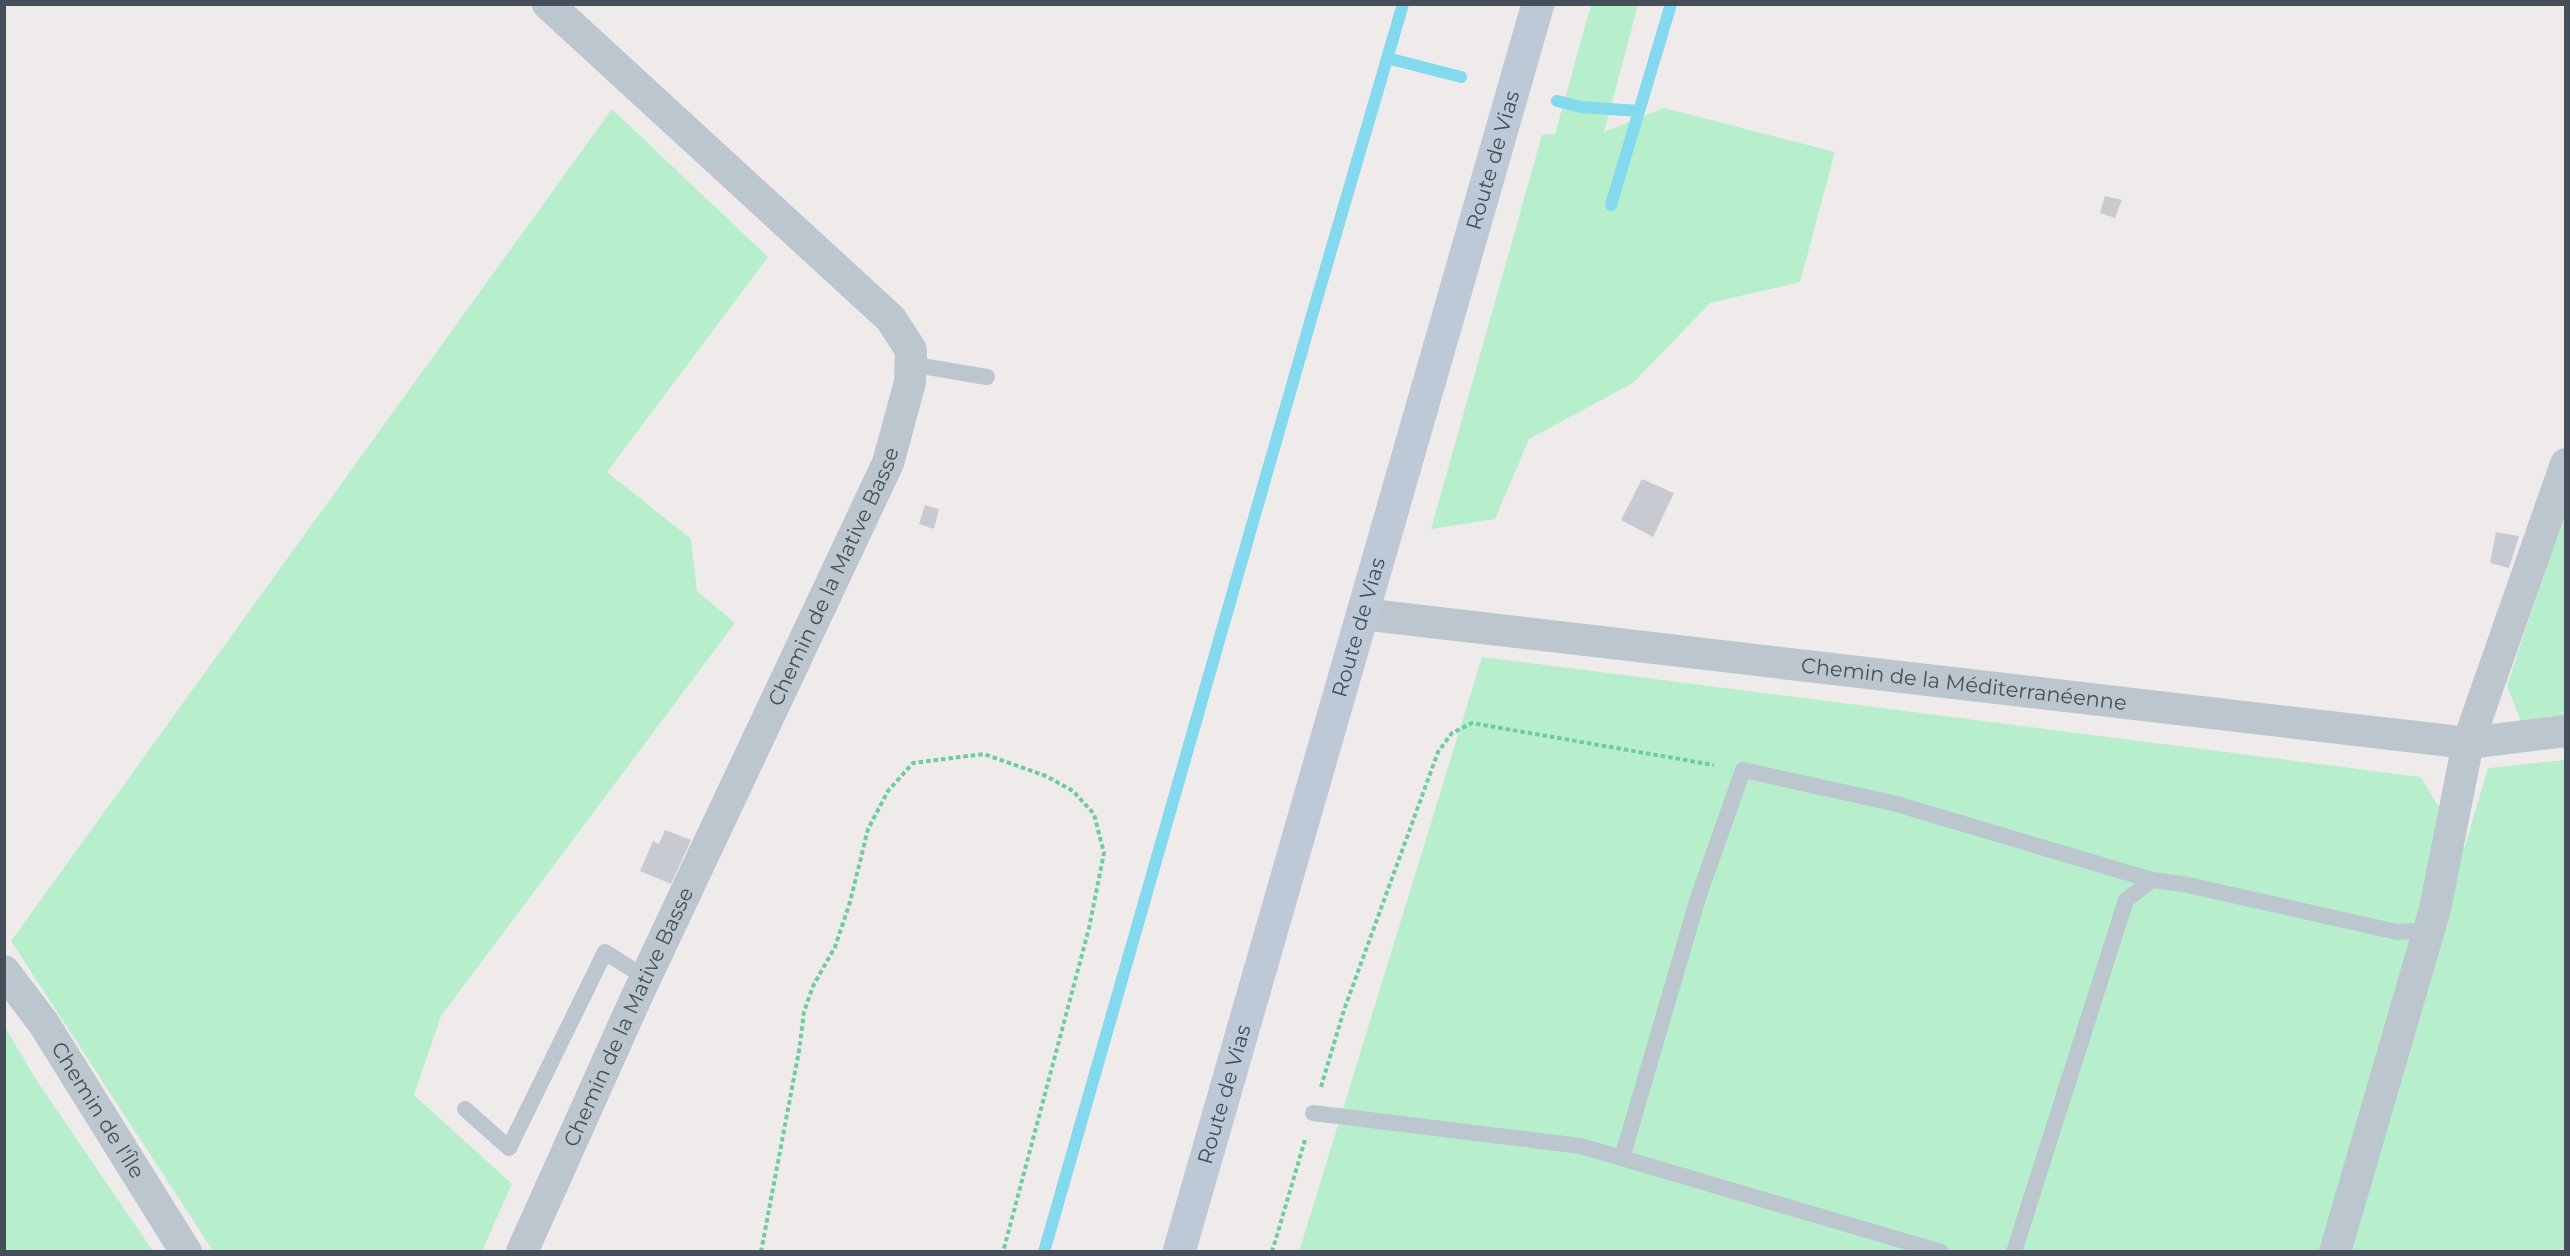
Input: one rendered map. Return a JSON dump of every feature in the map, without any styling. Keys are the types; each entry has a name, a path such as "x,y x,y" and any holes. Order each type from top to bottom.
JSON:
{"main road":[{"name":"Route de Vias","path":"1179,1251 1538,4"}],"street":[{"name":"Chemin de la Mative Basse","path":"522,1251 646,978 888,463 910,382 911,350 891,319 549,4"},
{"path":"2335,1251 2435,909 2468,743 2565,464"},
{"name":"Chemin de la Méditerranéenne","path":"1362,614 2468,743 2565,731"},
{"name":"Chemin de l'Île","path":"4,971 44,1024 186,1251"}],"lane":[{"path":"910,364 987,377"},
{"path":"1622,1158 1698,898 1743,770 1893,803 2152,880 2182,884 2397,932 2429,930"},
{"path":"2014,1251 2126,900 2152,880"},
{"path":"465,1109 509,1148 605,952 646,978"},
{"path":"1313,1113 1581,1146 1941,1251"}],"path":[{"path":"1272,1251 1344,1010 1438,752 1452,733 1472,723 1743,770"},
{"path":"761,1251 799,1051 804,1012 813,986 835,947 850,902 868,829 888,791 913,763 984,754 1046,776 1073,791 1094,814 1104,853 1089,928 1003,1251"}],"green space":[{"path":"1591,5 1638,5 1604,132 1664,108 1835,152 1800,282 1710,303 1633,383 1529,439 1495,519 1431,529 1542,135 1555,134"},
{"path":"612,109 768,257 607,472 691,539 697,591 735,623 441,1016 414,1095 512,1184 482,1251 213,1251 11,941"},
{"path":"2565,509 2565,717 2522,724 2507,686"},
{"path":"1482,657 2421,777 2464,849 2488,768 2565,760 2565,1251 1299,1252"},
{"path":"4,1026 39,1084 153,1251 5,1251"}],"building":[{"path":"2105,196 2122,200 2115,218 2100,213"},
{"path":"1642,479 1674,493 1653,537 1621,520"},
{"path":"925,505 939,509 934,529 919,524"},
{"path":"2496,532 2519,536 2509,568 2490,563"},
{"path":"665,830 691,840 671,884 640,871 653,841 659,844"}],"waterway":[{"path":"1044,1252 1403,4"},
{"path":"1611,205 1671,4"},
{"path":"1387,58 1461,77"},
{"path":"1557,101 1581,107 1639,111"}]}
